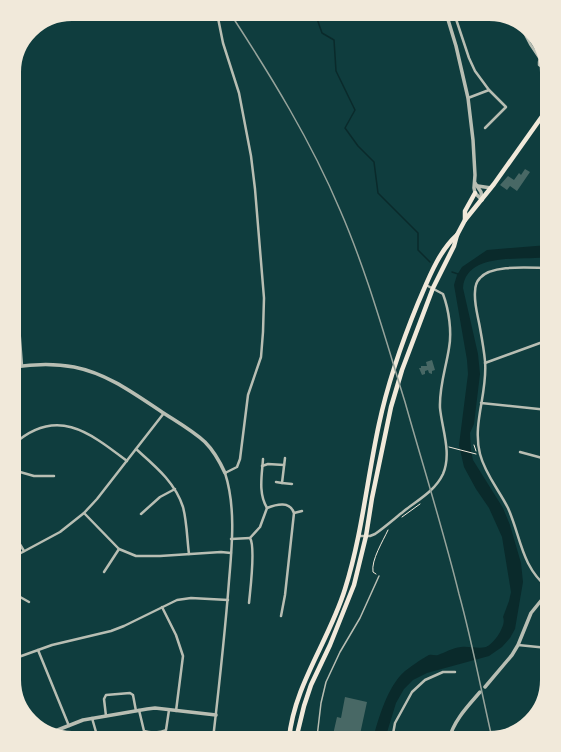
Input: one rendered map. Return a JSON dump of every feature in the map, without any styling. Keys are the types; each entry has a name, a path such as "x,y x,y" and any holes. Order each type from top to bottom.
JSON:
{"main road":[{"path":"298,732 311,685 352,593 366,536 372,498 391,407 402,370 433,288 465,220 491,188 541,118"},
{"path":"465,220 465,211 475,193"},
{"path":"289,732 290,723 303,683 329,630 342,597 352,565 359,536 379,423 398,355 426,285 450,242 457,235"}],"street":[{"path":"218,20 223,43 239,93 251,156 264,298 262,357 248,395 240,459 237,467 225,472"},
{"path":"448,20 456,46 468,98 477,184 475,193 482,200"},
{"path":"456,20 475,71 506,107 485,128"},
{"path":"525,34 537,53"},
{"path":"468,98 490,90"},
{"path":"477,184 491,188"},
{"path":"477,184 481,192 482,200"},
{"path":"541,268 511,268 497,270 484,274 475,287 475,299 481,329 485,363 484,392 477,426 477,439 480,455 488,475 508,509 527,562 533,573 541,581"},
{"path":"359,536 376,534 424,497 434,487 444,472 446,452 440,409 440,395 450,346 450,336 444,297 441,292 426,285"},
{"path":"485,363 540,343"},
{"path":"20,345 22,366 41,364 63,365 93,373 118,383 206,443 218,458 225,472 230,497 231,553 228,600 214,732"},
{"path":"481,403 541,409"},
{"path":"20,554 70,526 84,513 98,499 164,413"},
{"path":"20,439 32,431 51,426 70,427 91,435 127,461"},
{"path":"136,449 169,480 175,489 184,509 189,554"},
{"path":"520,452 541,458"},
{"path":"282,483 285,458"},
{"path":"231,539 250,538 260,527 267,508 262,498 261,479 263,459"},
{"path":"262,466 268,464 284,465"},
{"path":"20,472 34,476 54,476"},
{"path":"276,482 292,484"},
{"path":"141,514 160,497 175,489"},
{"path":"267,508 285,505 291,508 294,514 285,595 281,616"},
{"path":"294,514 302,512"},
{"path":"84,513 119,549 136,556 221,552 231,553"},
{"path":"249,604 252,551 252,541 250,538"},
{"path":"20,544 24,551"},
{"path":"104,572 119,549"},
{"path":"20,597 29,602"},
{"path":"20,656 52,645 111,631 177,600 191,598 228,600"},
{"path":"485,686 512,654 531,614 541,601"},
{"path":"162,607 176,635 183,656 176,711"},
{"path":"518,644 541,647"},
{"path":"38,650 69,726"},
{"path":"393,732 395,723 412,692 425,680 443,672 455,672"},
{"path":"106,716 104,699 106,695 130,692 133,695 144,731 162,732 166,730 169,710"},
{"path":"451,732 458,719 480,692"},
{"path":"58,730 92,718 155,708 216,715"},
{"path":"92,718 96,732"}],"lane":[{"path":"318,732 321,703 326,682 340,652 360,618 379,576"}],"path":[{"path":"456,450 476,455"}],"water":[{"path":"541,246 541,258 497,260 474,268 466,276 463,288 478,354 480,374 474,424 470,433 471,450 473,460 503,508 510,525 521,563 523,582 515,629 510,638 502,647 489,656 427,673 413,680 404,689 396,703 387,732 375,732 388,694 398,678 404,672 429,655 438,655 461,647 480,648 489,645 499,634 503,625 503,617 509,601 511,592 502,537 489,508 476,489 464,467 459,445 468,374 454,285 457,275 462,267 487,250"}],"building":[{"path":"525,169 530,172 517,191 510,186 507,190 500,185 508,176 514,180 519,173 521,175"},
{"path":"432,360 435,370 432,371 432,374 429,373 428,370 425,371 425,374 422,375 419,368 421,368 421,366 427,366 426,362"},
{"path":"345,697 367,702 361,732 334,732 337,717 341,718"}],"waterway":[{"path":"317,20 322,33 334,40 336,71 355,110 345,128 358,146 374,162 378,193 418,233 418,250 430,262"},
{"path":"452,272 458,274"}],"railway":[{"path":"234,20 290,109 329,184 359,257 405,402 446,546 468,630 491,732"}]}
